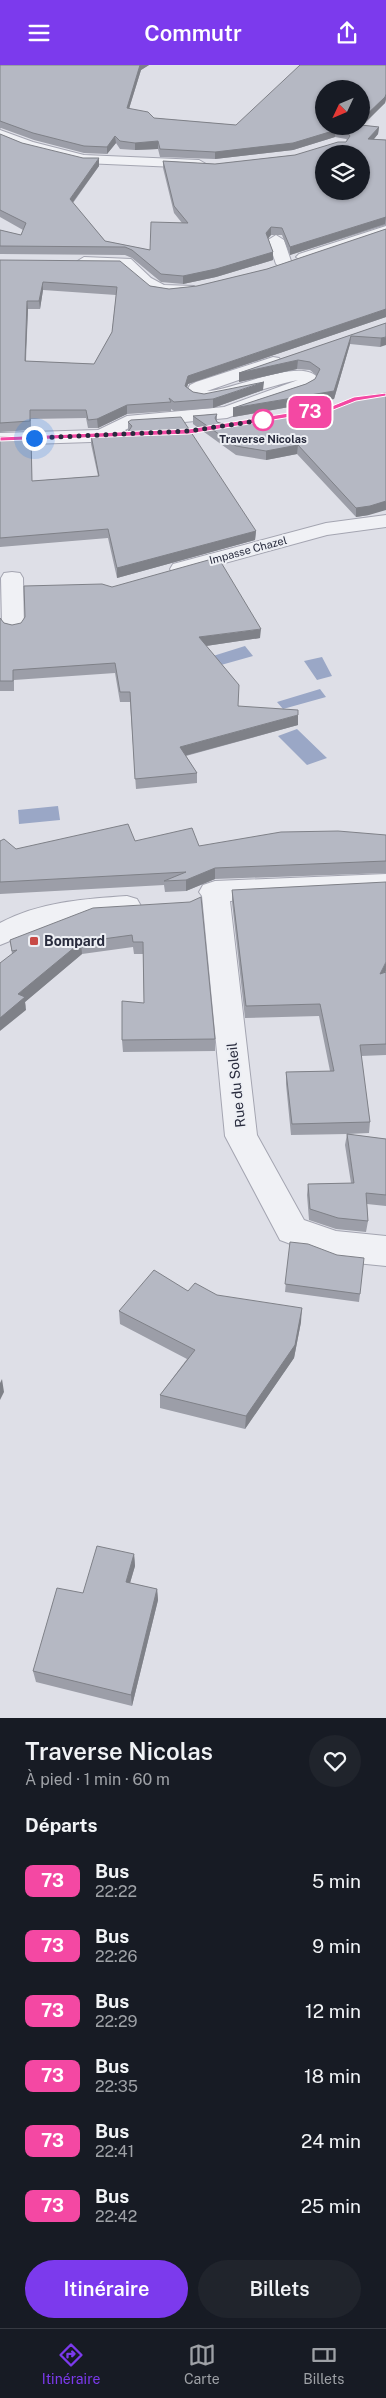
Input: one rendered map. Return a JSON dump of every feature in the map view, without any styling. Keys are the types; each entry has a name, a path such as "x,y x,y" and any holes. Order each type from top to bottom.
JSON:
{"street":[{"path":"0,134 28,145 84,159 215,165"},
{"path":"265,270 386,230"},
{"path":"276,240 284,264"},
{"path":"67,262 125,262 148,284 165,290 178,291 203,286"},
{"path":"104,435 127,422 227,412 307,383 309,378 299,374 211,396 201,396 195,393 196,389 202,386 285,358"},
{"path":"0,439 189,431 256,421"},
{"name":"Impasse Chazel","path":"158,575 326,529 386,521"},
{"path":"12,578 13,626"},
{"path":"374,884 386,897"},
{"name":"Rue du Soleil","path":"374,884 202,897 241,1137 292,1229 336,1246 386,1251"},
{"path":"0,935 19,925 47,916 80,909 153,905"}],"water":[{"path":"245,646 253,656 221,665 213,656"},
{"path":"322,657 332,676 317,680 304,661"},
{"path":"320,689 326,697 283,709 277,702"},
{"path":"297,729 327,758 307,765 278,736"},
{"path":"58,806 60,820 19,824 18,810"}],"building":[{"path":"0,65 140,65 127,108 148,112 154,118 236,125 300,65 386,65 385,97 370,111 370,80 315,80 315,135 319,135 293,143 215,152 160,149 158,141 135,143 120,141 115,136 107,147 84,146 33,133 0,121"},
{"path":"370,126 379,127 368,139 386,140 386,217 290,247 282,228 271,227 266,233 273,252 216,269 183,276 161,274 132,250 125,247 0,246 0,230 21,235 26,223 0,210 0,134 22,143 83,158 99,158 70,199 105,241 150,250 151,222 188,223 174,206 163,161 215,164 295,155 315,149 315,200 370,200 370,145 328,145 346,142 350,136 370,135"},
{"path":"386,229 386,309 188,376 185,386 193,392 204,394 264,382 213,399 174,402 169,398 171,402 127,405 97,419 88,420 86,410 30,410 30,421 0,423 0,260 120,261 150,286 169,289 197,286 267,269","holes":["43,282 117,287 112,332 94,364 25,361 27,301 39,301"]},
{"path":"386,323 386,337 351,336 334,391 233,408 306,384 315,379 320,369 310,362 298,360 239,373"},
{"path":"386,393 386,501 356,508 298,445 266,451 236,446 193,416 217,414 215,418 217,422 226,425 334,407 359,397"},
{"path":"181,417 256,531 117,568 108,529 0,538 0,437 31,437 32,481 99,476 91,435 128,432 132,426 128,422 131,420"},
{"path":"212,559 219,559 261,629 199,637 239,685 238,706 298,710 298,715 180,747 197,773 135,779 130,692 120,692 115,663 13,670 13,681 0,681 0,618 4,623 12,625 21,623 25,617 24,586 102,584 112,587"},
{"path":"128,824 135,841 192,828 199,846 281,832 338,831 386,835 386,861 215,868 186,880 164,881 186,872 0,882 0,841 4,839 16,849"},
{"path":"386,882 386,962 380,974 386,972 386,1044 360,1045 370,1122 292,1124 286,1072 334,1071 320,1004 246,1006 232,890"},
{"path":"201,897 215,1039 122,1040 122,1001 144,1003 143,942 133,942 132,935 81,942 18,994 25,997 0,1018 0,963 17,950 12,951 10,940 93,908 190,902"},
{"path":"347,1134 386,1139 386,1195 366,1193 368,1221 338,1218 310,1209 308,1184 354,1183"},
{"path":"290,1242 308,1244 337,1255 364,1258 360,1294 285,1284"},
{"path":"154,1270 188,1291 195,1283 217,1295 302,1308 295,1345 246,1416 160,1395 195,1350 119,1311"},
{"path":"97,1546 134,1554 126,1582 157,1589 131,1695 33,1671 57,1588 83,1593"}],"bus line":[{"name":"73","path":"0,439 189,431 333,408 354,399 386,395"}],"place":[{"name":"Traverse Nicolas","path":"263,420"},
{"name":"Bompard","path":"34,941"}],"route":[{"path":"34,438 189,431 263,420"}]}
